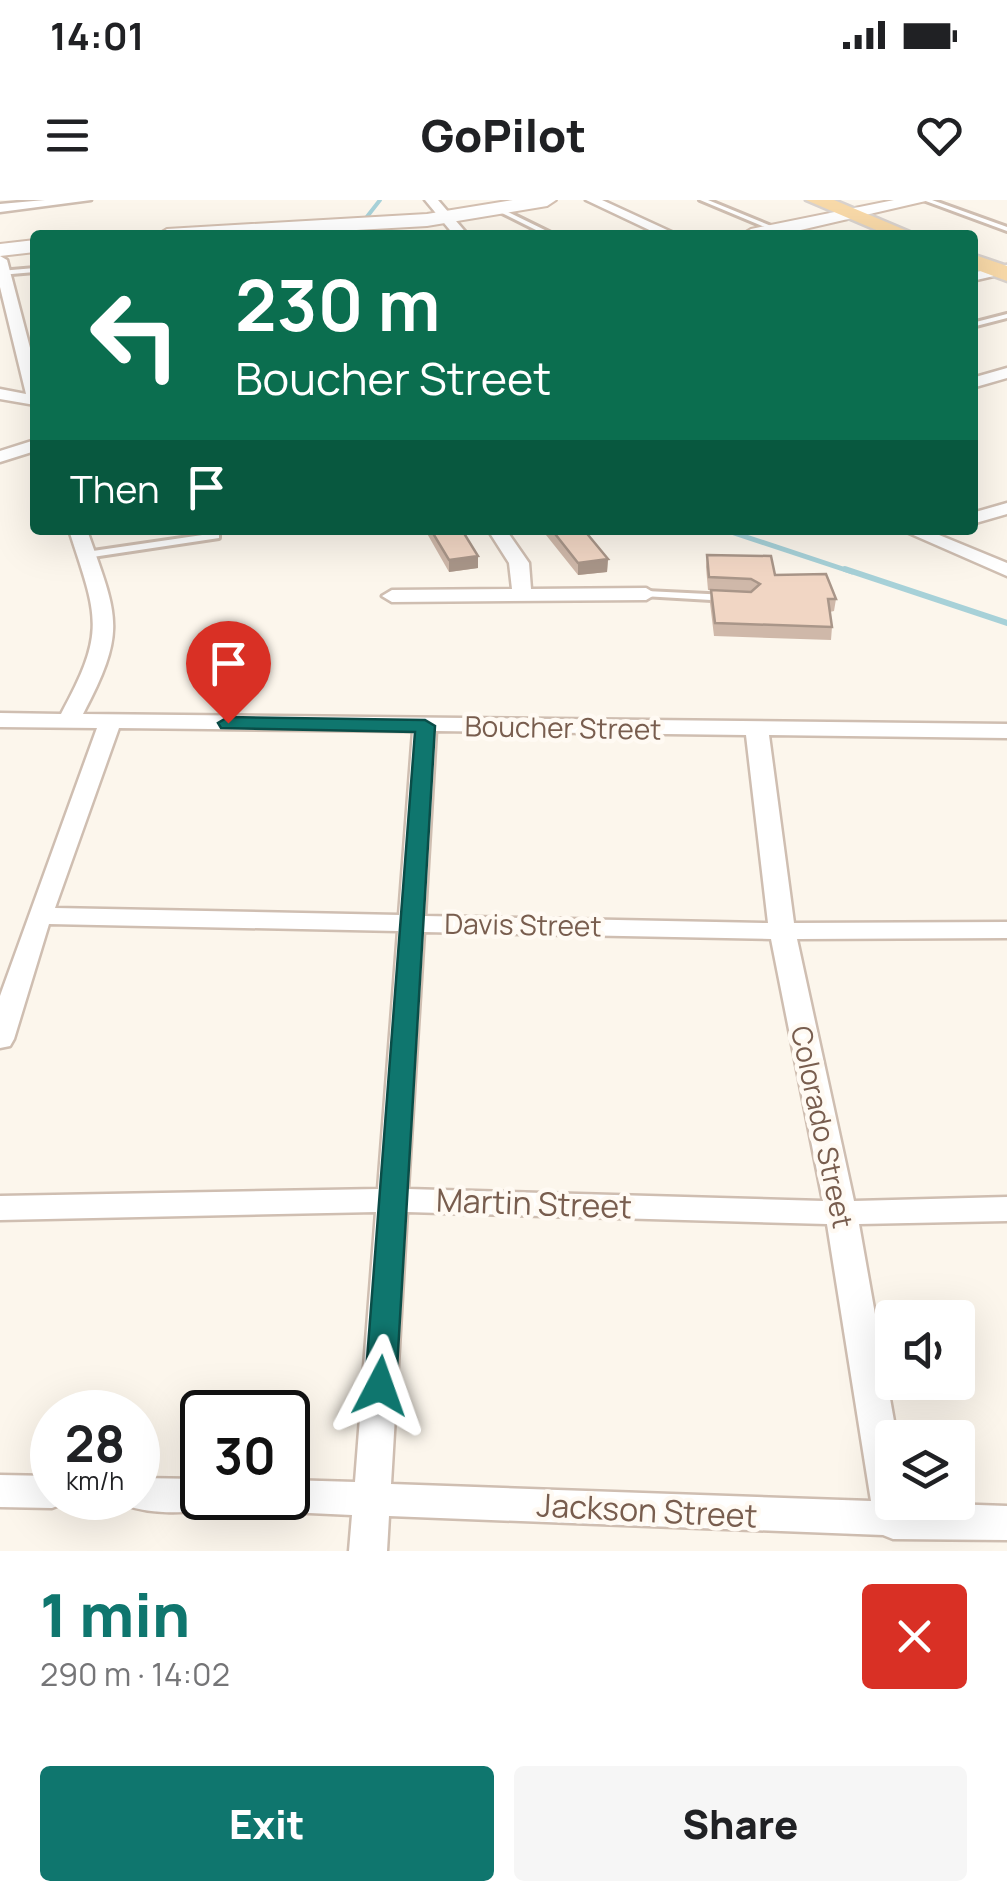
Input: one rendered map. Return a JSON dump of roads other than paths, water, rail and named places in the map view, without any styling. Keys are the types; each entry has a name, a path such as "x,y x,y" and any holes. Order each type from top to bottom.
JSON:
{"main road":[{"path":"816,200 894,230"},
{"path":"978,262 1005,271"}],"street":[{"path":"0,208 85,200"},
{"path":"431,200 457,230"},
{"path":"254,230 446,218 547,200"},
{"path":"592,200 660,230"},
{"path":"792,230 924,200"},
{"path":"0,250 30,247"},
{"path":"30,259 1,266 30,361"},
{"path":"978,276 1005,271"},
{"path":"0,342 21,336"},
{"path":"978,381 1007,374"},
{"path":"0,394 30,398"},
{"path":"0,457 30,447"},
{"path":"978,517 1007,508"},
{"path":"70,718 97,668 106,614 80,535"},
{"path":"500,535 519,563 522,595"},
{"path":"931,535 1007,570"},
{"path":"392,596 646,594"},
{"name":"Boucher Street","path":"0,720 1007,732"},
{"path":"0,1040 39,916 110,722"},
{"path":"368,1551 425,726"},
{"name":"Colorado Street","path":"757,730 782,931 840,1212 893,1522"},
{"name":"Davis Street","path":"39,916 782,931 1007,930"},
{"name":"Martin Street","path":"0,1208 393,1200 840,1212 1007,1209"},
{"path":"0,1492 30,1492"},
{"name":"Jackson Street","path":"310,1497 1007,1524"}],"lane":[{"path":"703,200 779,230"},
{"path":"924,200 1007,229"},
{"path":"498,209 541,230"},
{"path":"1,266 30,269"},
{"path":"978,323 1007,316"},
{"path":"86,554 216,536"},
{"path":"646,594 750,598"}],"waterway":[{"path":"364,230 366,218 380,200"},
{"path":"740,535 852,572"},
{"path":"845,569 1007,623"}]}
